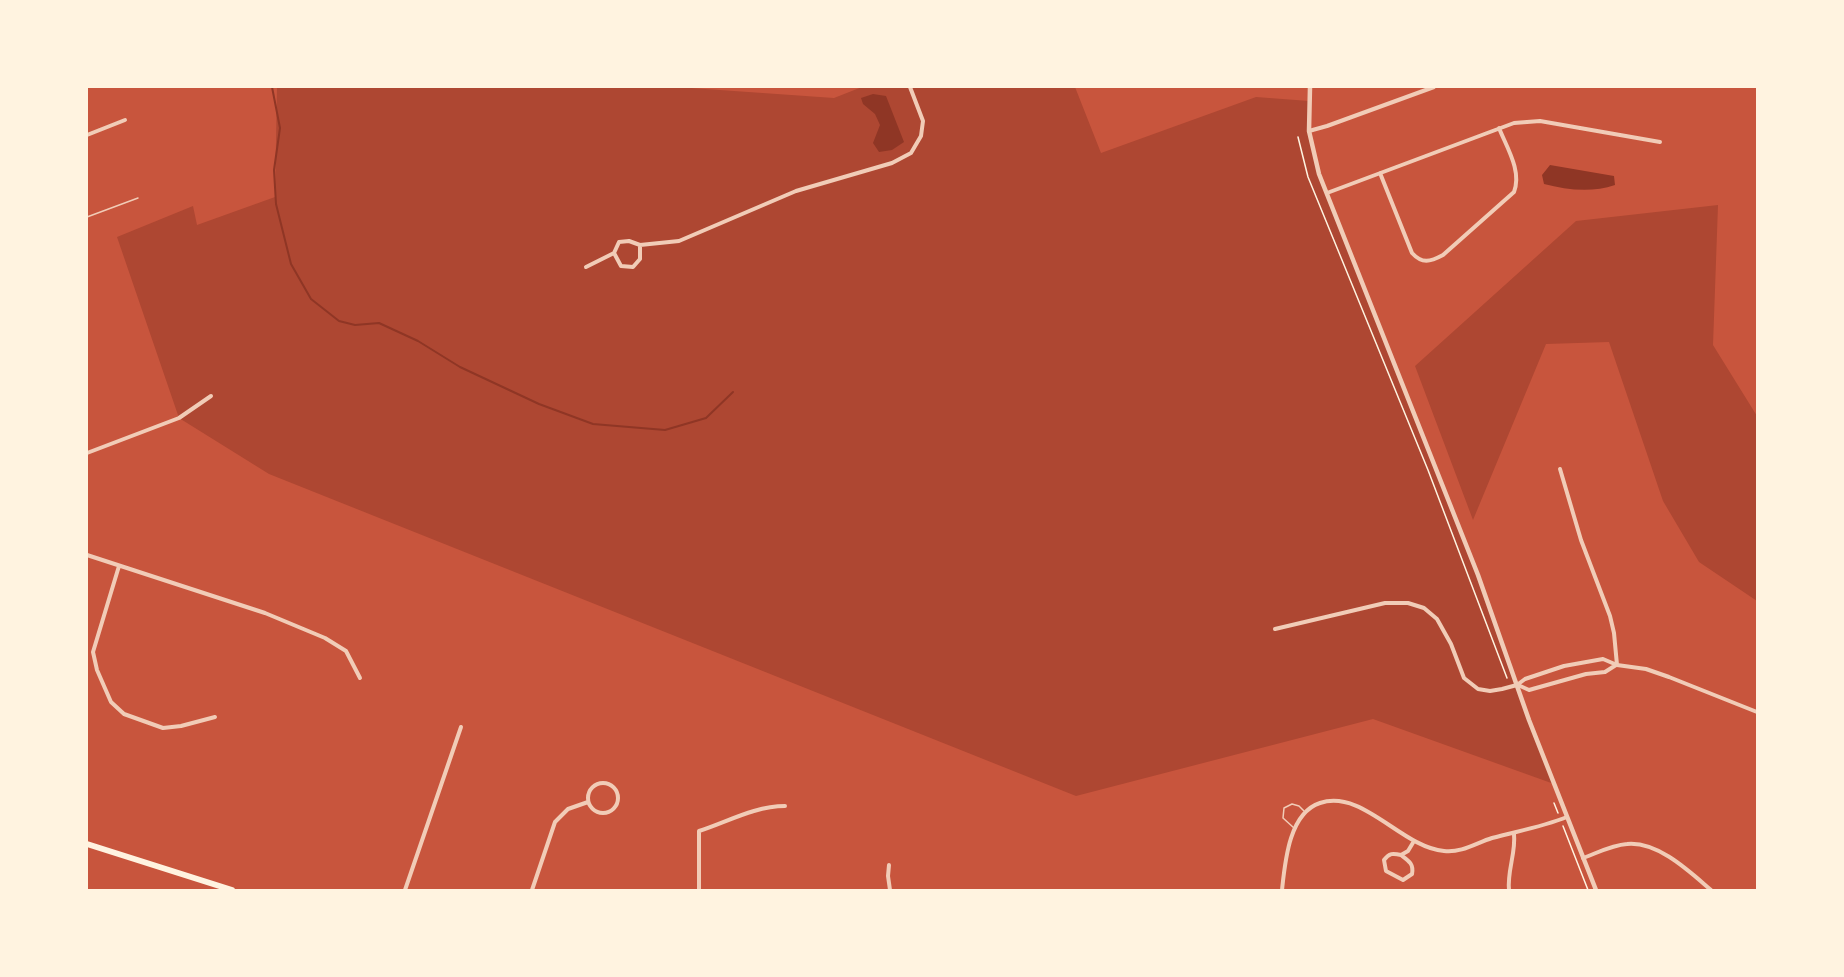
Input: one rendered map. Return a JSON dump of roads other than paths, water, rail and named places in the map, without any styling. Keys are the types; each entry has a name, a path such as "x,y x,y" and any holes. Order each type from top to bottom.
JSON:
{"main road":[{"path":"87,844 232,890"}],"street":[{"path":"586,267 614,254 619,242 629,241 640,245 679,241 796,191 892,163 911,153 921,136 923,122 910,87"},
{"path":"1310,87 1309,131 1312,152 1478,575 1517,685 1596,890"},
{"path":"1309,131 1434,87"},
{"path":"87,135 125,120"},
{"path":"1327,193 1514,123 1540,121 1660,142"},
{"path":"1380,173 1412,253 1418,260 1434,260 1443,255 1514,192 1517,183 1516,172 1499,128"},
{"path":"614,254 621,266 633,267 640,258 640,245"},
{"path":"87,453 179,418 211,396"},
{"path":"1560,469 1581,540 1610,616 1617,664"},
{"path":"87,555 256,610 325,638 346,651 360,678"},
{"path":"119,566 93,652 97,670 111,702 124,714 163,728 215,717"},
{"path":"1275,629 1385,603 1407,603 1424,608 1437,619 1451,644 1464,678 1472,687 1490,691 1510,687 1525,679 1581,662 1603,659 1654,672 1757,712"},
{"path":"1517,685 1529,690 1569,678 1605,672 1617,664"},
{"path":"405,890 461,727"},
{"path":"605,782 617,791 618,801 608,812 594,810 588,802 588,792 595,784 605,782"},
{"path":"532,890 555,822 568,809 588,802"},
{"path":"1282,890 1295,828 1305,811 1325,802 1348,802 1414,841 1430,848 1454,851 1567,817"},
{"path":"699,890 699,831 772,806 785,806"},
{"path":"1509,890 1514,857 1514,834"},
{"path":"1401,855 1412,862 1413,868 1412,874 1403,880 1391,875 1383,866 1384,860 1392,853 1401,855 1414,841"},
{"path":"1583,858 1625,844 1636,844 1673,859 1711,890"},
{"path":"889,865 890,890"}],"lane":[{"path":"87,217 138,198"},
{"path":"1295,828 1283,818 1284,807 1292,804 1305,811"}],"waterway":[{"path":"272,87 280,128 274,170 276,204 291,264 311,299 339,321 355,325 379,323 418,341 460,367 539,404 593,424 665,430 706,418 733,392"}]}
